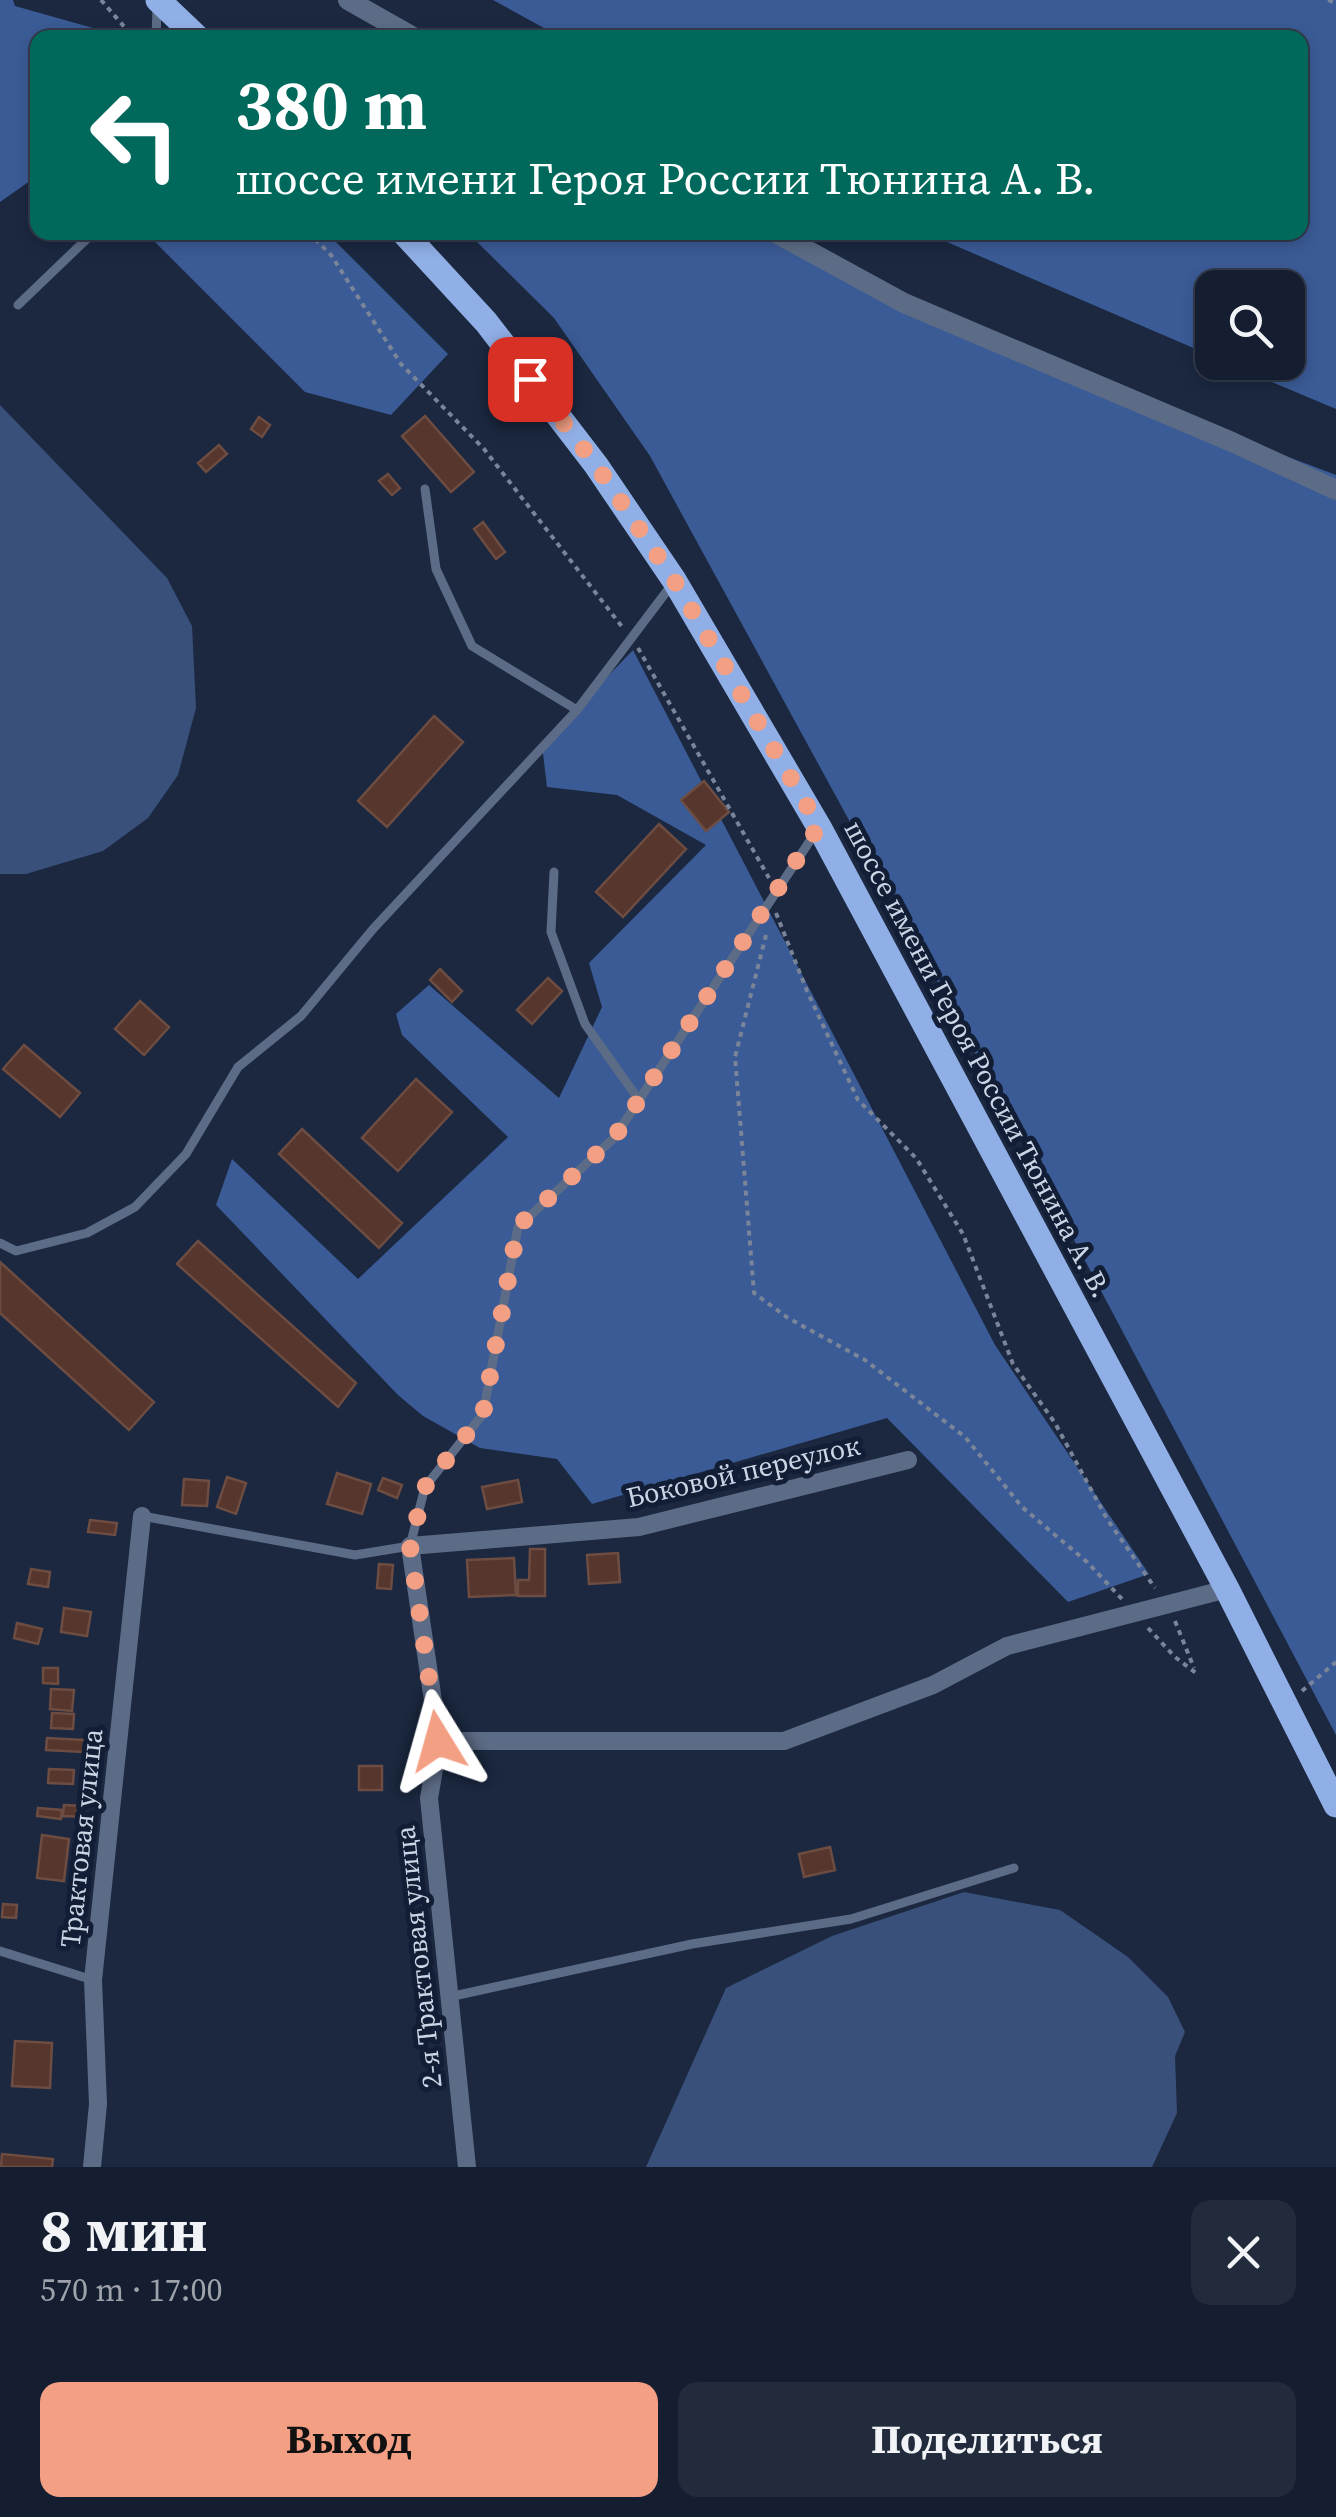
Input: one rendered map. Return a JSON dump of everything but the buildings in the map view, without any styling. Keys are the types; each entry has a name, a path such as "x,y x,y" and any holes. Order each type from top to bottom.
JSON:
{"main road":[{"path":"157,0 189,30"},
{"name":"шоссе имени Героя России Тюнина А. В.","path":"410,240 486,322 596,465 674,580 819,826 1227,1588 1336,1806"}],"street":[{"path":"348,0 401,30"},
{"path":"789,240 904,303 1336,490"},
{"name":"Боковой переулок","path":"410,1546 639,1527 908,1460"},
{"name":"Трактовая улица","path":"92,2167 98,2104 93,1980 142,1516"},
{"name":"2-я Трактовая улица","path":"410,1546 438,1741 429,1798 467,2167"},
{"path":"438,1741 784,1741 933,1686 1007,1646 1227,1588"}],"lane":[{"path":"156,30 157,0"},
{"path":"18,305 86,240"},
{"path":"425,489 436,569 472,646 577,710"},
{"path":"0,1243 16,1251 87,1233 135,1207 186,1154 238,1067 300,1016 373,929 577,710 674,580"},
{"path":"142,1516 356,1554 410,1546 425,1487 483,1414 518,1226 614,1138 819,826"},
{"path":"554,872 551,932 585,1024 639,1100"},
{"path":"450,1997 692,1944 850,1919 1014,1868"},
{"path":"0,1952 93,1980"}],"path":[{"path":"101,0 127,30"},
{"path":"1328,0 1336,3"},
{"path":"773,905 807,991 858,1100 916,1158 963,1234 1013,1364 1055,1423 1108,1519 1168,1606 1196,1673"},
{"path":"1285,1700 1336,1662"}],"shaded area":[{"path":"0,0 13,0 15,6 100,30 30,30 30,181 0,202"},
{"path":"493,0 1336,0 1336,409 1267,380 1305,380 1305,270 1195,270 1195,349 942,240 1308,240 1308,30 547,30"},
{"path":"153,240 334,240 448,354 391,415 305,392"},
{"path":"475,240 773,240 904,311 1336,475 1336,1735 944,994 650,456 554,318"},
{"path":"0,405 167,578 192,626 196,708 178,775 148,818 103,851 26,874 0,874"},
{"path":"633,650 995,1345 1149,1574 1068,1602 887,1418 592,1504 557,1459 480,1448 423,1416 398,1395 216,1205 232,1159 358,1279 508,1137 402,1035 396,1014 429,985 559,1098 602,1007 589,963 706,845 617,795 547,787 542,745"},
{"path":"964,1892 1060,1910 1128,1957 1168,1997 1185,2032 1175,2056 1177,2113 1152,2167 646,2167 726,1988 832,1936"}],"route":[{"path":"438,1741 410,1546 425,1487 483,1414 518,1226 614,1138 819,826 674,580 596,465 530,379"}]}
